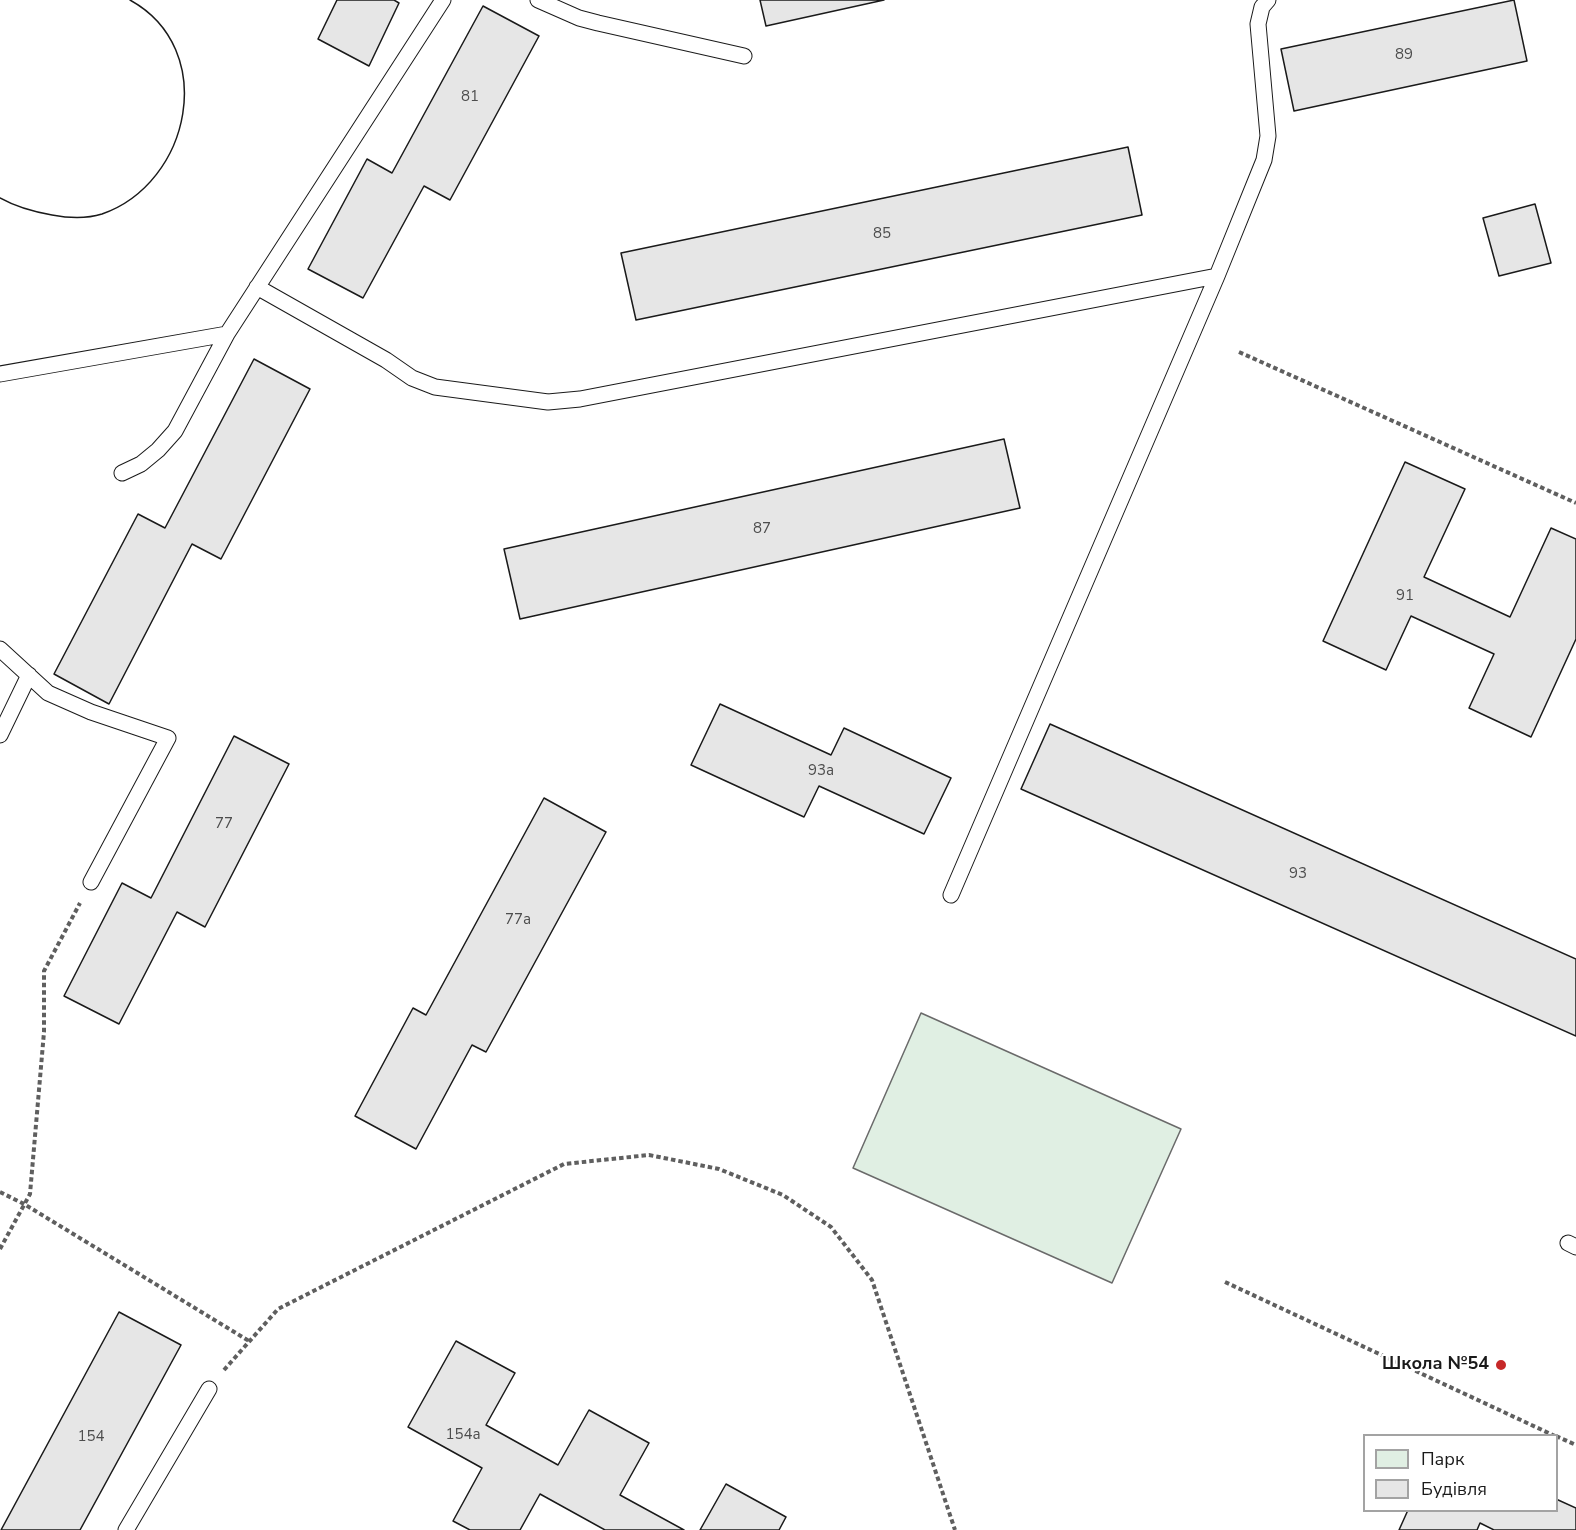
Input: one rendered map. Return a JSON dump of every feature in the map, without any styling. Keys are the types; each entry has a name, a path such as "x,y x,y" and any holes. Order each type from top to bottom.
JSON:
{"lane":[{"path":"122,473 141,464 175,431 227,334 443,0"},
{"path":"538,0 579,18 744,56"},
{"path":"951,895 1217,276 1264,160 1268,136 1258,24 1262,7 1268,0"},
{"path":"258,287 386,360 412,378 435,387 548,402 580,399 1217,276"},
{"path":"0,374 227,334"},
{"path":"0,649 48,693 91,712 168,738 92,882"},
{"path":"0,735 29,675"},
{"path":"126,1530 208,1389"}],"path":[{"path":"1239,352 1576,503"},
{"path":"0,1249 30,1194 44,1032 44,971 92,882"},
{"path":"208,1389 278,1308 564,1164 649,1155 719,1169 783,1195 831,1227 872,1280 955,1530"},
{"path":"0,1192 24,1204 249,1341"},
{"path":"1225,1282 1552,1434"},
{"path":"1558,1437 1576,1445"}],"green space":[{"path":"921,1013 1181,1129 1112,1283 853,1168"}],"building":[{"path":"337,0 394,0 399,3 369,66 318,39"},
{"path":"760,0 884,0 766,26"},
{"path":"1514,0 1527,61 1294,111 1281,49"},
{"path":"483,6 539,36 450,200 424,186 363,298 308,269 367,159 392,173"},
{"path":"1128,147 1142,215 636,320 621,253"},
{"path":"1535,204 1551,263 1499,276 1483,218"},
{"path":"254,359 310,389 221,559 192,544 109,704 54,674 138,514 165,528"},
{"path":"1004,439 1020,508 520,619 504,549"},
{"path":"1405,462 1465,489 1424,577 1510,617 1551,528 1576,539 1576,639 1531,737 1469,708 1494,654 1411,616 1386,670 1323,641"},
{"path":"720,704 831,755 844,728 951,778 924,834 819,786 804,817 691,765"},
{"path":"1050,724 1576,959 1576,1036 1021,789"},
{"path":"234,736 289,764 205,927 177,912 119,1024 64,996 122,883 151,898"},
{"path":"544,798 606,832 486,1052 472,1045 416,1149 355,1116 413,1008 426,1015"},
{"path":"119,1312 181,1345 80,1530 1,1530"},
{"path":"456,1341 515,1373 486,1425 558,1465 589,1410 649,1443 620,1495 684,1530 605,1530 540,1494 520,1530 470,1530 453,1521 482,1468 408,1427"},
{"path":"726,1484 786,1517 779,1530 700,1530"},
{"path":"1558,1500 1576,1508 1576,1530 1494,1530 1480,1523 1477,1530 1399,1530 1407,1512 1558,1512"}],"tram line":[{"path":"0,198 19,207 45,214 90,217 102,214 132,198 156,174 173,146 183,114 184,81 176,50 158,22 130,0"}],"place":[{"name":"Школа №54","path":"1501,1365"}]}
